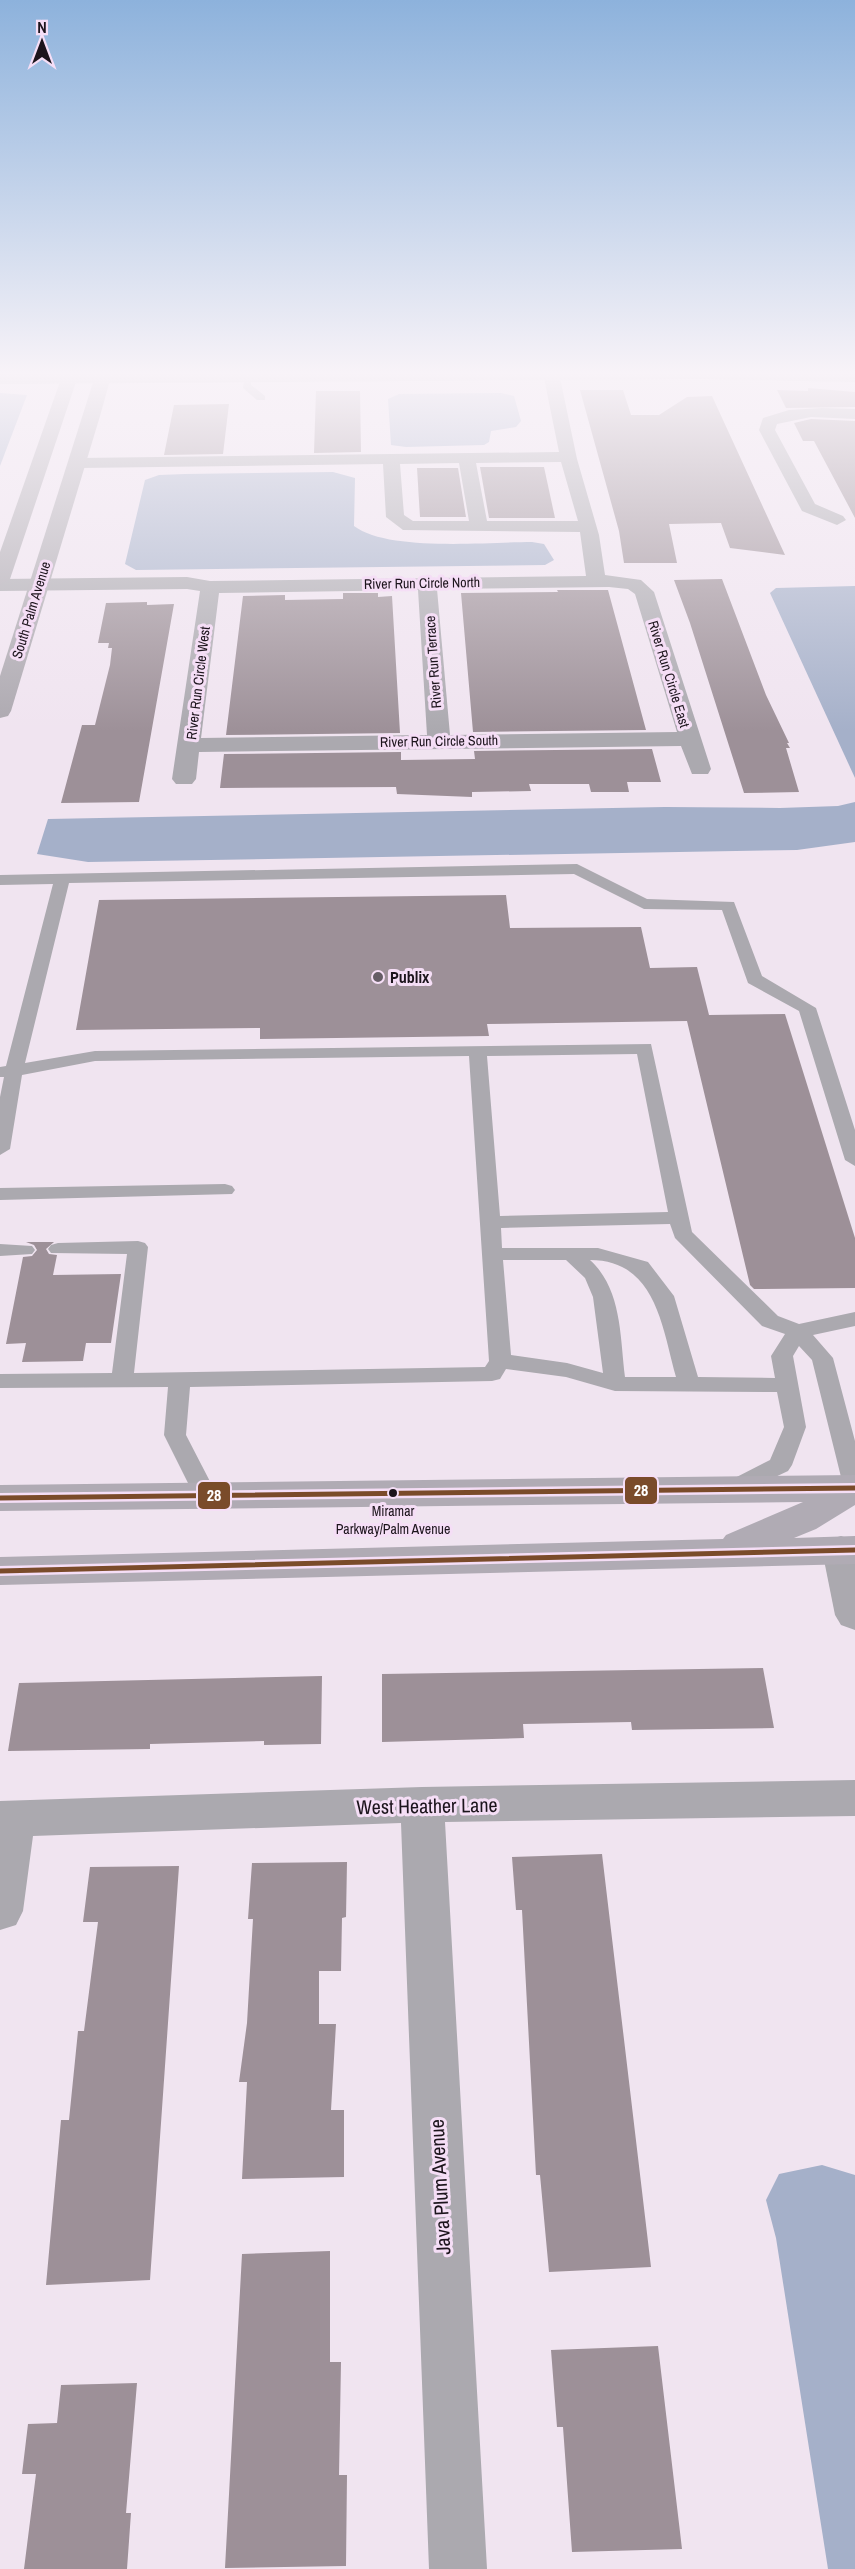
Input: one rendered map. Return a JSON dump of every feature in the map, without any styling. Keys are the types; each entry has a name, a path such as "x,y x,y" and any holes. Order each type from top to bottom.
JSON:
{"main road":[{"path":"0,579 30,493"},
{"name":"South Palm Avenue","path":"0,711 36,590 70,493"},
{"path":"0,1498 855,1487"},
{"path":"723,1552 803,1519 855,1487"},
{"path":"0,1571 850,1548"}],"street":[{"path":"393,493 395,517 401,523 420,527 587,527"},
{"path":"473,493 479,527"},
{"path":"578,493 596,567 596,581"},
{"path":"800,493 808,507 837,520"},
{"name":"River Run Circle North","path":"0,585 36,590 190,592 210,587 427,583 596,581 634,584"},
{"name":"River Run Terrace","path":"427,583 439,741"},
{"name":"River Run Circle East","path":"634,584 644,592 700,769"},
{"name":"River Run Circle West","path":"184,778 210,587"},
{"name":"River Run Circle North","path":"0,597 36,590"},
{"name":"River Run Circle South","path":"190,746 689,739"},
{"path":"850,1548 855,1615"},
{"name":"West Heather Lane","path":"7,1818 422,1805 855,1798"},
{"name":"Java Plum Avenue","path":"422,1805 458,2569"},
{"path":"0,1911 7,1818"}],"lane":[{"path":"0,880 577,869 644,904 728,905 754,979 807,1008 855,1160"},
{"path":"0,1149 7,1072 62,879"},
{"path":"7,1072 95,1056 645,1048 682,1234 770,1321 798,1331 822,1358 855,1487"},
{"path":"0,1381 492,1374 500,1361 478,1050"},
{"path":"0,1194 225,1190"},
{"path":"490,1222 679,1218"},
{"path":"58,1249 138,1247 122,1381"},
{"path":"0,1250 25,1250"},
{"path":"492,1254 598,1254 641,1267 663,1296 690,1386"},
{"path":"571,1254 594,1275 604,1297 615,1384"},
{"path":"733,1489 780,1465 795,1427 782,1356 798,1331 855,1319"},
{"path":"500,1361 567,1370 615,1384 787,1385"},
{"path":"180,1380 175,1435 205,1495"}],"water":[{"path":"142,493 355,493 354,526 370,534 390,539 439,544 532,542 544,544 554,560 545,565 136,570 125,564"},
{"path":"855,586 855,778 770,593 776,588"},
{"path":"855,802 855,842 797,850 88,862 37,854 48,819 665,807 780,808 838,806"},
{"path":"822,2165 855,2175 855,2569 828,2569 776,2238 766,2200 779,2174"}],"building":[{"path":"419,493 462,493 466,517 420,517"},
{"path":"485,493 550,493 555,518 489,518"},
{"path":"608,493 756,493 785,555 730,548 721,523 669,524 677,563 624,563 619,531"},
{"path":"842,493 855,493 855,518"},
{"path":"722,579 766,695 789,743 787,743 790,748 786,748 799,792 744,793 674,580"},
{"path":"557,590 608,590 646,730 473,732 461,593 558,592"},
{"path":"343,593 378,593 378,597 392,596 400,733 226,735 243,596 285,595 285,600 343,599"},
{"path":"147,602 147,605 174,604 139,802 61,803 82,725 95,725 110,665 112,648 108,648 109,643 98,643 106,603"},
{"path":"652,749 661,782 627,782 629,792 591,792 589,784 529,784 531,791 472,792 472,797 397,794 396,787 220,788 224,754 401,752 401,760 475,759 474,751"},
{"path":"506,895 510,928 641,927 650,968 697,967 709,1015 785,1014 855,1238 855,1288 754,1289 750,1285 687,1021 487,1024 489,1036 260,1039 260,1028 76,1030 99,900"},
{"path":"26,1242 54,1242 46,1249 49,1254 57,1255 53,1275 121,1274 111,1343 86,1343 83,1361 22,1362 26,1343 6,1344 23,1257 32,1256 37,1250 34,1245"},
{"path":"763,1668 774,1728 632,1730 631,1722 523,1724 524,1738 382,1742 382,1674"},
{"path":"322,1676 321,1744 264,1745 264,1741 150,1744 150,1749 8,1751 19,1683"},
{"path":"602,1854 651,2267 549,2272 540,2175 536,2175 522,1910 516,1910 512,1857"},
{"path":"347,1862 346,1917 342,1918 341,1971 319,1971 319,2024 336,2024 331,2110 344,2110 344,2177 242,2179 247,2082 239,2082 247,2023 253,1919 248,1919 252,1863"},
{"path":"179,1866 150,2280 46,2285 61,2120 69,2120 78,2031 84,2031 98,1922 83,1922 90,1867"},
{"path":"330,2251 330,2362 341,2362 339,2475 347,2475 346,2566 225,2568 242,2254"},
{"path":"658,2346 682,2549 572,2552 563,2427 557,2427 551,2350"},
{"path":"137,2383 126,2513 131,2513 127,2569 24,2569 36,2474 22,2474 28,2424 57,2423 61,2385"}],"transit line":[{"name":"28","path":"0,1498 855,1488"},
{"name":"28","path":"0,1571 855,1550"}],"place":[{"name":"Publix","path":"378,977"},
{"name":"Miramar Parkway/Palm Avenue","path":"393,1493"}]}
